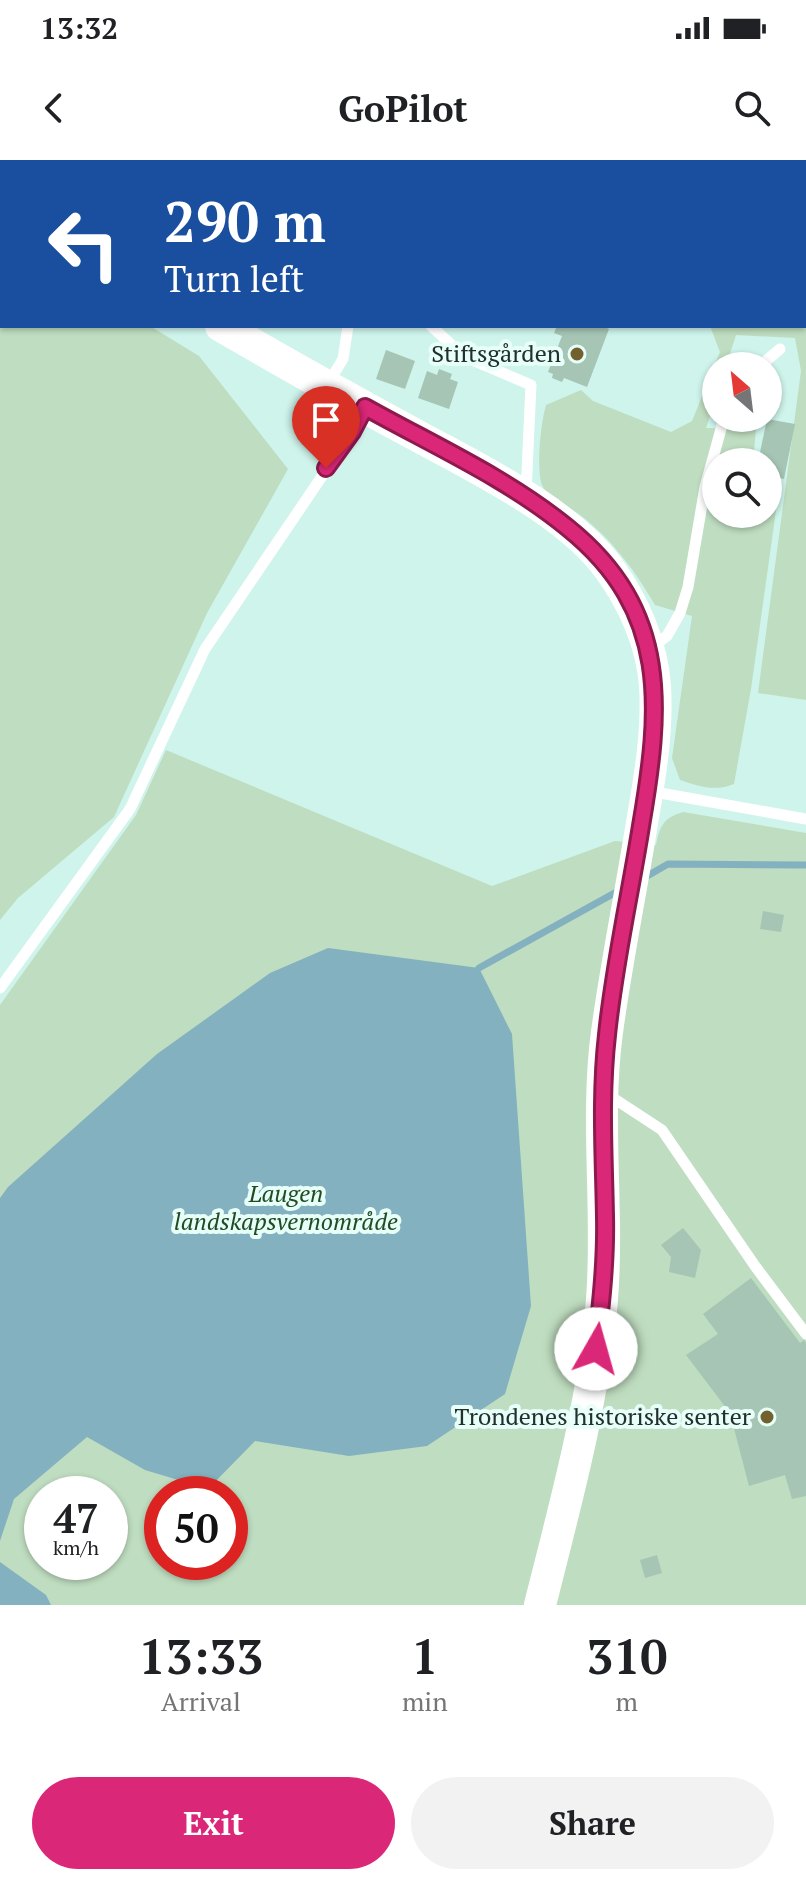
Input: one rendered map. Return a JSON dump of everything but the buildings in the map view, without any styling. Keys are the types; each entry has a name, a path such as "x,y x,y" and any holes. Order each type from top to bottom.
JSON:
{"main road":[{"path":"225,328 525,498 568,527 605,563 633,607 649,650 655,681 656,711 647,791 607,1035 603,1092 605,1217 602,1303 593,1372 540,1605"}],"lane":[{"path":"327,386 343,359 348,328"},
{"path":"433,328 465,357 531,385 529,472 525,498"},
{"path":"776,352 780,349"},
{"path":"0,988 130,809 205,649 352,432 365,407"},
{"path":"649,650 667,636 680,613 688,587 705,487 720,432"},
{"path":"647,791 806,819"},
{"path":"603,1092 662,1130 755,1266 806,1334"}],"green space":[{"path":"0,328 153,328 199,356 288,469 207,613 114,817 18,898 0,920"},
{"path":"711,328 806,328 806,700 758,693 801,371 795,338 736,335 731,352 720,352"},
{"path":"581,390 593,401 671,432 692,421 702,396 702,432 756,432 754,448 702,448 702,528 774,528 734,784 713,788 680,780 672,758 692,616 655,605 613,545 580,515 545,490 539,468 546,405"},
{"name":"Laugen landskapsvernområde","path":"166,750 492,886 615,841 656,845 664,824 683,812 806,833 806,1605 0,1605 0,1005 136,815"}],"water":[{"path":"328,948 479,968 512,1034 531,1306 505,1394 427,1446 349,1456 255,1441 221,1476 165,1476 145,1470 87,1437 41,1476 24,1476 24,1491 14,1499 0,1541 0,1198 8,1187 157,1054 270,973"},
{"path":"0,1562 46,1595 51,1605 0,1605"}],"waterway":[{"path":"642,879 668,864 806,865"},
{"path":"479,968 620,890"}],"place":[{"name":"Stiftsgården","path":"577,354"},
{"name":"Trondenes historiske senter","path":"767,1417"}],"route":[{"path":"326,468 352,432 365,407 502,483 568,527 605,563 633,607 649,650 655,681 656,711 652,758 607,1035 602,1156 604,1260 596,1349"}]}
